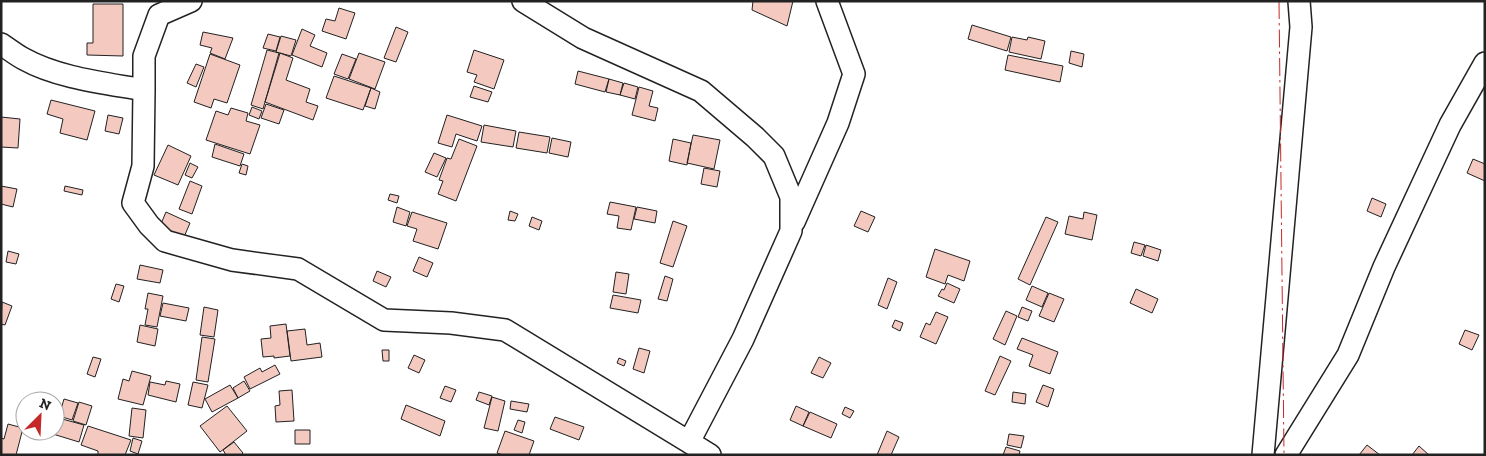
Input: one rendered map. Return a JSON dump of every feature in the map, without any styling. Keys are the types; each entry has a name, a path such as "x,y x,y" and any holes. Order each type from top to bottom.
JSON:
{"street":[{"path":"191,1 159,15 144,56 143,166 133,203 149,225 165,241 232,260 298,268 384,320 451,323 505,330 710,455"},
{"path":"523,1 583,38 701,91 755,137 774,156 791,197 791,231"},
{"path":"689,442 743,338 791,231 838,123 854,74 827,1"},
{"path":"1263,455 1300,36 1299,1"},
{"path":"1,44 24,59 45,68 88,80 144,90"},
{"path":"1286,455 1348,355 1384,267 1450,125 1485,63"}],"building":[{"path":"753,1 793,1 787,26 752,10"},
{"path":"93,4 123,4 123,56 87,55 87,43 93,43"},
{"path":"339,8 355,13 346,39 322,31 326,19 335,21"},
{"path":"972,25 1011,37 1007,51 968,39"},
{"path":"396,27 408,32 396,62 384,58"},
{"path":"302,29 315,35 310,46 327,53 322,67 292,55"},
{"path":"203,32 233,38 225,59 210,53 212,48 200,45"},
{"path":"268,34 280,37 276,51 263,48"},
{"path":"281,36 296,40 291,56 276,52"},
{"path":"1012,37 1027,40 1028,37 1045,41 1041,59 1009,52"},
{"path":"267,50 279,53 263,109 251,105"},
{"path":"474,50 504,60 494,89 474,82 477,75 467,72"},
{"path":"1071,51 1084,54 1082,67 1069,63"},
{"path":"280,53 293,58 286,80 310,89 306,102 318,106 313,120 265,102"},
{"path":"359,53 385,62 375,89 349,79"},
{"path":"210,54 240,65 227,103 214,99 211,108 194,102"},
{"path":"342,54 356,59 348,79 334,74"},
{"path":"1008,55 1063,66 1060,82 1005,70"},
{"path":"196,64 204,67 196,87 187,83"},
{"path":"578,71 609,79 605,92 575,84"},
{"path":"334,76 371,88 363,110 326,98"},
{"path":"609,79 623,83 620,95 606,92"},
{"path":"624,83 638,87 635,99 620,95"},
{"path":"474,86 492,92 488,102 470,97"},
{"path":"639,87 653,91 649,106 658,108 655,121 632,115"},
{"path":"371,88 380,92 375,109 365,106"},
{"path":"51,100 95,111 87,140 60,133 63,119 47,114"},
{"path":"266,104 284,110 279,124 261,118"},
{"path":"252,107 262,111 259,119 249,115"},
{"path":"231,108 248,113 246,121 260,125 250,154 206,140 216,111 228,115"},
{"path":"108,115 123,118 119,134 105,131"},
{"path":"447,115 482,126 477,141 456,134 452,147 438,143"},
{"path":"1,117 20,119 18,148 1,147"},
{"path":"484,125 516,131 513,147 481,142"},
{"path":"519,132 550,137 547,153 516,148"},
{"path":"693,135 720,140 714,169 687,163"},
{"path":"552,138 571,142 568,157 549,153"},
{"path":"459,139 477,146 456,201 438,194 443,181 439,180 447,158 451,159"},
{"path":"673,139 691,143 687,165 669,161"},
{"path":"215,144 244,154 240,166 212,157"},
{"path":"168,145 191,156 178,185 154,175"},
{"path":"434,153 446,158 437,177 425,172"},
{"path":"1473,159 1485,164 1485,181 1467,173"},
{"path":"190,163 198,167 192,178 185,175"},
{"path":"242,164 248,166 246,175 239,173"},
{"path":"704,168 720,171 717,187 701,184"},
{"path":"190,181 202,186 192,214 179,209"},
{"path":"1,186 17,189 13,207 1,204"},
{"path":"65,186 83,190 82,195 64,191"},
{"path":"390,194 399,196 397,203 388,200"},
{"path":"1372,198 1386,204 1381,217 1367,211"},
{"path":"610,202 636,207 631,230 617,228 619,216 607,214"},
{"path":"397,207 410,212 406,226 393,222"},
{"path":"637,207 657,211 655,223 634,219"},
{"path":"510,211 518,214 515,221 508,220"},
{"path":"861,211 875,217 868,232 854,226"},
{"path":"166,212 190,223 184,237 160,226"},
{"path":"412,212 447,223 438,249 413,241 417,229 407,226"},
{"path":"1084,212 1097,215 1092,240 1065,234 1069,216 1083,219"},
{"path":"532,217 542,221 539,230 529,226"},
{"path":"1046,217 1058,222 1030,285 1018,279"},
{"path":"673,221 687,226 673,267 660,263"},
{"path":"1134,242 1145,245 1141,256 1131,253"},
{"path":"1146,245 1161,250 1158,261 1143,256"},
{"path":"935,249 970,261 964,281 948,275 945,284 926,277"},
{"path":"8,251 19,254 16,264 6,262"},
{"path":"419,257 433,263 427,277 413,271"},
{"path":"140,265 163,270 160,283 137,279"},
{"path":"377,271 391,277 386,287 373,281"},
{"path":"616,272 629,274 626,294 613,292"},
{"path":"665,276 673,279 667,301 658,299"},
{"path":"888,278 897,282 887,309 878,305"},
{"path":"947,283 960,289 954,303 938,296 942,289 944,290"},
{"path":"116,284 124,286 119,302 111,299"},
{"path":"1032,286 1048,293 1042,307 1026,300"},
{"path":"1136,289 1158,299 1152,313 1130,303"},
{"path":"148,293 163,296 157,327 145,325"},
{"path":"1049,293 1064,299 1054,322 1039,316"},
{"path":"613,295 641,300 638,313 610,308"},
{"path":"2,302 12,306 5,325 1,324"},
{"path":"163,303 189,308 186,321 160,316"},
{"path":"204,307 218,310 214,337 200,335"},
{"path":"1022,307 1032,311 1028,321 1018,317"},
{"path":"1006,311 1017,316 1005,345 993,339"},
{"path":"936,312 948,317 936,344 920,337 926,323 930,325"},
{"path":"895,320 903,323 900,331 892,327"},
{"path":"286,324 290,356 263,357 261,339 271,338 270,326"},
{"path":"140,325 158,329 155,346 137,342"},
{"path":"305,329 307,345 320,343 322,357 291,361 287,331"},
{"path":"1465,330 1479,335 1472,350 1459,344"},
{"path":"202,337 215,339 208,382 196,380"},
{"path":"1022,338 1058,352 1050,374 1029,366 1033,355 1017,349"},
{"path":"639,348 650,351 644,373 633,369"},
{"path":"382,350 389,350 389,361 383,361"},
{"path":"414,355 425,360 419,373 408,368"},
{"path":"1000,356 1011,361 995,395 985,391"},
{"path":"93,357 101,359 95,377 87,374"},
{"path":"819,357 831,363 823,378 811,373"},
{"path":"619,358 626,361 624,366 617,363"},
{"path":"275,365 280,374 250,389 244,377 260,368 262,372"},
{"path":"132,371 151,376 143,405 118,399 123,379 129,381"},
{"path":"166,381 180,384 176,402 148,395 150,382 165,385"},
{"path":"244,381 250,391 238,398 233,388"},
{"path":"193,382 208,385 202,408 188,405"},
{"path":"230,385 238,398 212,412 205,399"},
{"path":"1043,385 1054,389 1048,407 1036,402"},
{"path":"445,386 456,390 451,402 440,398"},
{"path":"292,390 294,421 276,422 275,406 280,405 279,391"},
{"path":"479,392 492,396 489,405 476,400"},
{"path":"1013,392 1026,394 1025,404 1012,402"},
{"path":"492,397 505,401 498,431 484,428"},
{"path":"65,399 78,403 72,420 65,418"},
{"path":"511,401 529,404 527,412 510,409"},
{"path":"79,402 92,406 86,425 73,421"},
{"path":"406,405 445,421 440,436 401,419"},
{"path":"227,406 247,431 220,452 200,426"},
{"path":"796,406 809,412 803,426 790,420"},
{"path":"845,407 854,411 850,418 842,414"},
{"path":"132,408 146,410 143,438 129,436"},
{"path":"810,412 837,424 831,438 803,426"},
{"path":"555,417 584,427 579,440 550,429"},
{"path":"65,420 84,425 79,442 65,438"},
{"path":"518,420 525,422 522,433 514,430"},
{"path":"8,424 15,426 15,441 20,441 16,455 1,455 1,438 4,439"},
{"path":"88,426 131,440 125,455 98,455 98,451 81,445"},
{"path":"295,430 310,430 310,444 295,444"},
{"path":"505,431 534,441 529,455 503,455 497,453"},
{"path":"887,431 899,437 891,455 877,455"},
{"path":"1009,434 1024,436 1021,448 1007,445"},
{"path":"133,438 142,441 138,454 130,451"},
{"path":"234,442 243,453 241,455 226,455 223,450"},
{"path":"1367,445 1380,455 1359,455"},
{"path":"1419,446 1429,455 1412,455"},
{"path":"1006,447 1020,451 1019,455 1003,455"}],"power":[{"path":"1279,1 1284,455"}]}
